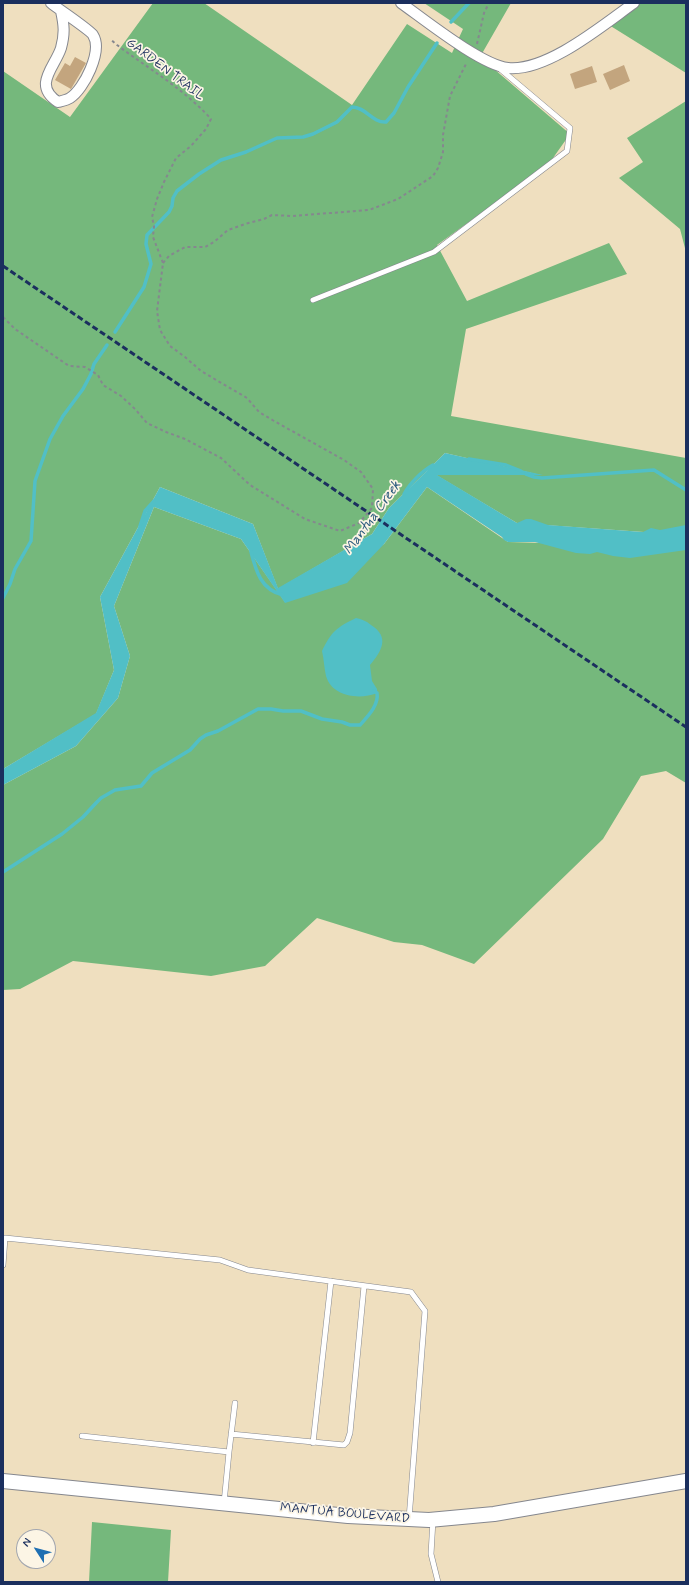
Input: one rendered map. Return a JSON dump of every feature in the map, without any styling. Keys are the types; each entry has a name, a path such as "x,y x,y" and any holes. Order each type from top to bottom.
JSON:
{"main road":[{"name":"MANTUA BOULEVARD","path":"3,1481 224,1504 409,1520 433,1520 494,1514 686,1482"}],"street":[{"path":"51,3 93,34 96,47 94,63 80,87 70,99 58,102 49,96 46,88 51,68 61,49 65,30 61,11"},
{"path":"401,3 472,52 508,68 527,66 545,60 565,50 634,3"}],"lane":[{"path":"313,300 434,252 567,151 570,128 494,63"},
{"path":"3,1265 5,1238 220,1260 248,1270 411,1292 425,1311 409,1520"},
{"path":"313,1443 331,1281"},
{"path":"231,1434 313,1443 344,1445 347,1442 350,1433 364,1286"},
{"path":"224,1504 235,1403"},
{"path":"82,1436 229,1452"},
{"path":"433,1520 431,1554 438,1582"}],"path":[{"path":"3,317 15,329 69,366 86,367 98,375 103,385 121,396 147,423 185,439 221,458 250,485 304,519 340,531 359,523 372,508 373,489 361,472 344,460 311,443 259,412 247,398 201,371 170,346 160,330 157,311 163,264 169,256 185,247 205,247 214,242 228,230 264,219 272,215 292,216 369,210 398,199 433,176 438,168 443,152 443,135 450,96 479,37 484,13 489,3"},
{"name":"GARDEN TRAIL","path":"110,39 182,91 196,103 210,119 206,129 191,146 176,158 157,199 152,217 154,226 153,237 163,264"}],"green space":[{"path":"153,3 204,3 352,105 407,24 452,53 463,29 424,3 511,3 480,57 570,134 548,165 437,245 467,301 609,243 627,274 466,329 451,416 686,458 686,535 517,523 436,475 540,475 445,453 389,508 372,534 278,589 253,524 160,487 100,597 114,670 96,714 3,769 3,71 70,117"},
{"path":"639,3 686,3 686,73 609,25"},
{"path":"686,101 686,252 680,229 619,178 643,162 627,138"},
{"path":"427,487 508,542 686,547 686,783 666,771 641,776 603,839 474,964 422,945 394,942 317,918 265,966 211,976 73,961 20,989 3,990 3,785 76,746 118,698 130,656 114,606 154,507 241,539 285,602 384,544"},
{"path":"92,1522 171,1530 168,1582 89,1582"}],"water":[{"path":"445,453 543,475 437,475 517,523 526,519 531,519 548,525 643,532 651,528 660,530 686,525 686,550 630,558 597,552 590,554 576,553 535,542 508,542 427,487 384,544 347,583 285,603 241,539 154,507 114,606 130,656 118,698 76,746 3,785 3,769 96,713 114,670 100,597 160,487 253,524 278,588 372,534 389,508"},
{"path":"356,618 366,621 381,634 382,639 381,649 370,665 372,681 377,689 377,693 363,696 347,695 334,688 329,683 326,676 322,651 328,639 335,631 344,624"}],"building":[{"path":"75,57 86,63 71,89 55,80 65,63 70,66"},
{"path":"624,65 630,81 610,90 603,74"},
{"path":"592,66 597,82 575,89 570,74"}],"waterway":[{"path":"451,22 469,3"},
{"path":"115,332 144,287 151,264 146,244 147,235 169,212 172,206 173,198 177,191 199,174 221,160 246,152 277,138 303,137 313,134 337,122 352,107 361,109 381,122 386,122 394,113 408,87 437,43"},
{"path":"3,598 15,569 31,541 35,481 50,439 63,416 83,389 91,374 94,364 107,345"},
{"name":"Mantua Creek","path":"469,459 506,465 521,471"},
{"name":"Mantua Creek","path":"404,494 417,478 433,465"},
{"name":"Mantua Creek","path":"526,474 542,478 654,470 686,490"},
{"name":"Mantua Creek","path":"140,526 145,511 154,501"},
{"name":"Mantua Creek","path":"251,552 261,579 269,589 283,595"},
{"path":"3,872 62,834 83,817 101,798 115,790 141,786 152,773 190,750 206,735 218,731 258,709 301,711 322,719 342,722 350,725 360,725 375,706 377,693 374,691"}],"railway":[{"path":"3,266 686,727"}]}
